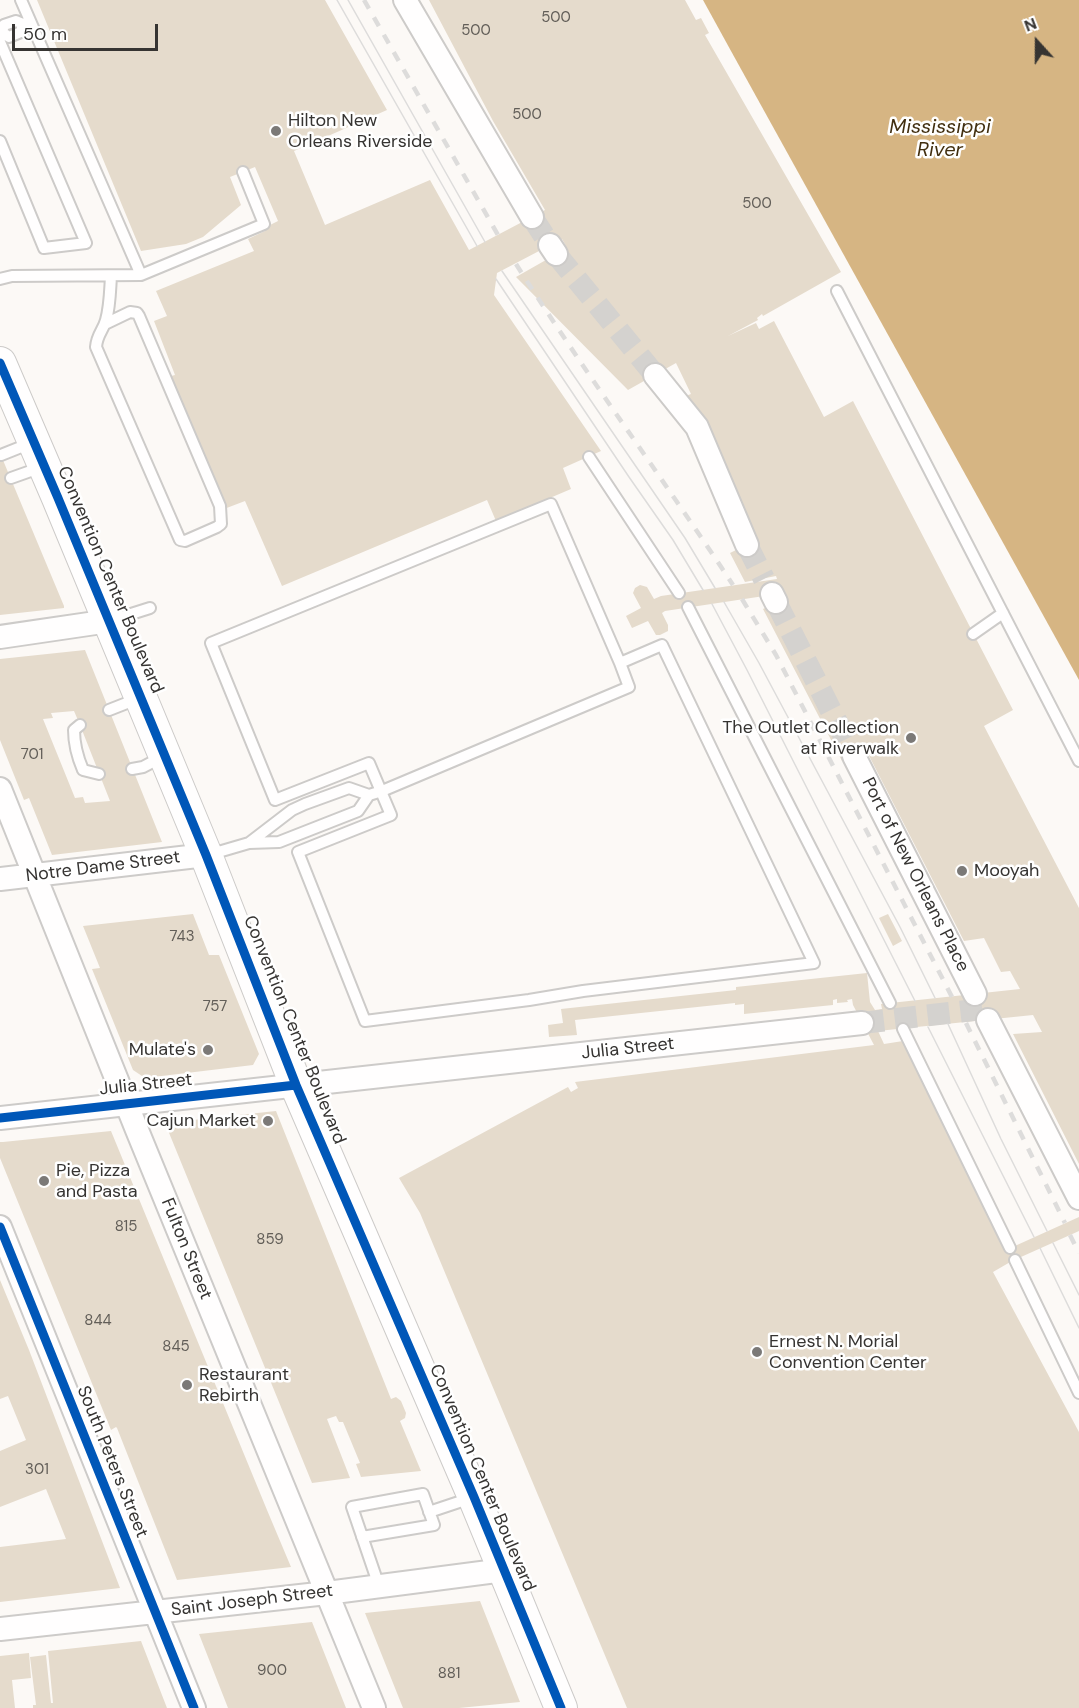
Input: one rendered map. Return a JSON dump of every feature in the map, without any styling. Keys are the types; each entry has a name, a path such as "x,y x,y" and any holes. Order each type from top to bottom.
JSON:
{"street":[{"path":"405,0 532,217"},
{"name":"Convention Center Boulevard","path":"0,363 206,855 296,1085 474,1497 561,1708"},
{"path":"655,375 697,427 747,544"},
{"path":"0,637 109,621"},
{"name":"Port of New Orleans Place","path":"854,756 975,994"},
{"name":"Fulton Street","path":"0,789 126,1104 374,1708"},
{"name":"Notre Dame Street","path":"0,879 206,855"},
{"path":"988,1020 1079,1198"},
{"name":"Julia Street","path":"0,1118 862,1023"},
{"name":"South Peters Street","path":"0,1227 195,1708"},
{"name":"Saint Joseph Street","path":"0,1629 327,1593 504,1570"}],"lane":[{"path":"21,0 27,23 141,275"},
{"path":"0,141 44,248 86,243 1,36 4,25 16,21 27,23"},
{"path":"0,279 12,276 141,275 264,224 243,172"},
{"path":"105,324 130,312 139,316 220,506 221,524 217,527 185,541 180,540 96,347 96,339 105,324 111,276"},
{"path":"837,291 1079,761"},
{"path":"1,455 40,454"},
{"path":"11,478 40,454"},
{"path":"588,457 679,593"},
{"path":"249,843 292,810 305,804 349,788 369,795 382,792 629,687 551,504 211,643 275,800 369,763 382,792 391,815 298,852 365,1021 583,991 814,963 662,645 620,663"},
{"path":"688,607 890,1003"},
{"path":"109,621 150,608"},
{"path":"973,634 1003,613"},
{"path":"109,710 141,697"},
{"path":"80,726 74,730 78,759 83,770 99,774"},
{"path":"132,769 143,767 165,756"},
{"path":"206,855 249,843 279,842 358,811 369,795"},
{"path":"903,1029 1010,1248"},
{"path":"1015,1260 1079,1393"},
{"path":"362,1537 434,1525 423,1494 352,1507 362,1537 379,1586"},
{"path":"429,1512 474,1497"}],"water":[{"name":"Mississippi River","path":"703,0 1079,0 1079,680 731,51"}],"building":[{"path":"37,0 325,0 387,110 294,151 325,225 430,180 469,250 545,210 493,121 429,0 685,0 696,20 701,18 709,33 705,35 841,272 763,316 762,314 757,318 758,320 728,336 756,323 759,329 774,321 824,417 853,401 1013,710 984,726 1079,908 1079,1164 1013,1034 1042,1032 1033,1015 878,1031 884,1044 903,1041 1006,1250 1079,1217 1079,1231 993,1272 1079,1432 1079,1708 627,1708 420,1213 399,1178 568,1087 571,1092 578,1088 575,1082 874,1045 852,999 847,1000 848,1002 837,1003 837,999 833,1000 833,1005 744,1014 744,1004 735,1005 735,1003 575,1020 577,1035 549,1037 548,1025 563,1023 561,1009 867,973 870,1002 875,1010 882,1009 881,1004 1020,989 1010,971 1001,972 984,938 964,941 866,750 842,761 763,609 787,597 784,593 665,611 662,613 668,625 668,631 660,635 656,635 648,621 632,628 626,616 641,608 633,593 640,585 647,587 654,599 661,596 777,579 776,576 745,582 730,553 756,540 683,397 691,394 676,363 628,390 516,277 567,248 562,239 497,273 494,295 601,451 563,468 571,489 496,521 487,500 282,586 245,501 224,509 167,377 175,375 154,321 167,316 156,291 254,251 248,239 265,231 264,228 278,221 255,167 230,177 241,205 203,237 186,244 141,251"},
{"path":"0,453 64,606 64,608 0,615"},
{"path":"85,650 162,842 52,855 29,798 24,800 0,740 0,659","holes":["74,711 110,801 85,803 83,797 75,798 43,719 53,718 51,713"]},
{"path":"193,914 209,955 219,955 259,1054 253,1065 145,1078 133,1070 92,969 100,968 83,926"},
{"path":"888,914 902,941 893,946 879,918"},
{"path":"276,1111 391,1399 396,1397 401,1401 406,1413 405,1418 400,1421 421,1471 361,1477 356,1464 360,1463 343,1422 339,1422 336,1416 327,1419 350,1478 312,1483 165,1123"},
{"path":"111,1131 291,1567 177,1580 117,1428 111,1430 0,1158 0,1142"},
{"path":"0,1280 120,1588 0,1602 0,1547 66,1539 46,1489 0,1507 0,1451 26,1440 8,1396 0,1399"},
{"path":"480,1601 520,1702 459,1708 403,1708 365,1613"},
{"path":"312,1622 346,1708 228,1708 199,1634"},
{"path":"141,1641 167,1708 33,1708 33,1705 36,1705 30,1657 46,1655 51,1703 53,1703 48,1651"},
{"path":"29,1653 31,1678 12,1680 15,1708 0,1708 0,1656"}],"tunnel":[{"path":"532,217 550,245"},
{"path":"556,254 655,375"},
{"path":"747,545 764,579"},
{"path":"776,602 854,756"},
{"path":"862,1023 983,1009"}],"tram line":[{"path":"337,0 477,246"},
{"path":"348,0 485,242"},
{"path":"502,271 685,538 715,588"},
{"path":"496,279 673,540 703,590"},
{"path":"724,602 900,927 935,998"},
{"path":"712,604 915,1001"},
{"path":"948,1024 1001,1139 1047,1231"},
{"path":"928,1027 1034,1237"},
{"path":"1053,1243 1079,1295"},
{"path":"1040,1248 1079,1328"}],"railway":[{"path":"364,0 498,235"},
{"path":"516,264 733,585"},
{"path":"742,599 776,655 952,997"},
{"path":"966,1023 1065,1223"},
{"path":"1070,1235 1079,1253"}],"cycle path":[{"path":"0,363 206,855 296,1085 474,1497 561,1708"},
{"path":"0,1118 296,1085"},
{"path":"0,1227 194,1708"}],"place":[{"name":"Hilton New Orleans Riverside","path":"276,131"},
{"name":"The Outlet Collection at Riverwalk","path":"911,738"},
{"name":"Mooyah","path":"962,871"},
{"name":"Mulate's","path":"208,1050"},
{"name":"Cajun Market","path":"268,1121"},
{"name":"Pie, Pizza and Pasta","path":"44,1181"},
{"name":"Ernest N. Morial Convention Center","path":"757,1352"},
{"name":"Restaurant Rebirth","path":"187,1385"}]}
